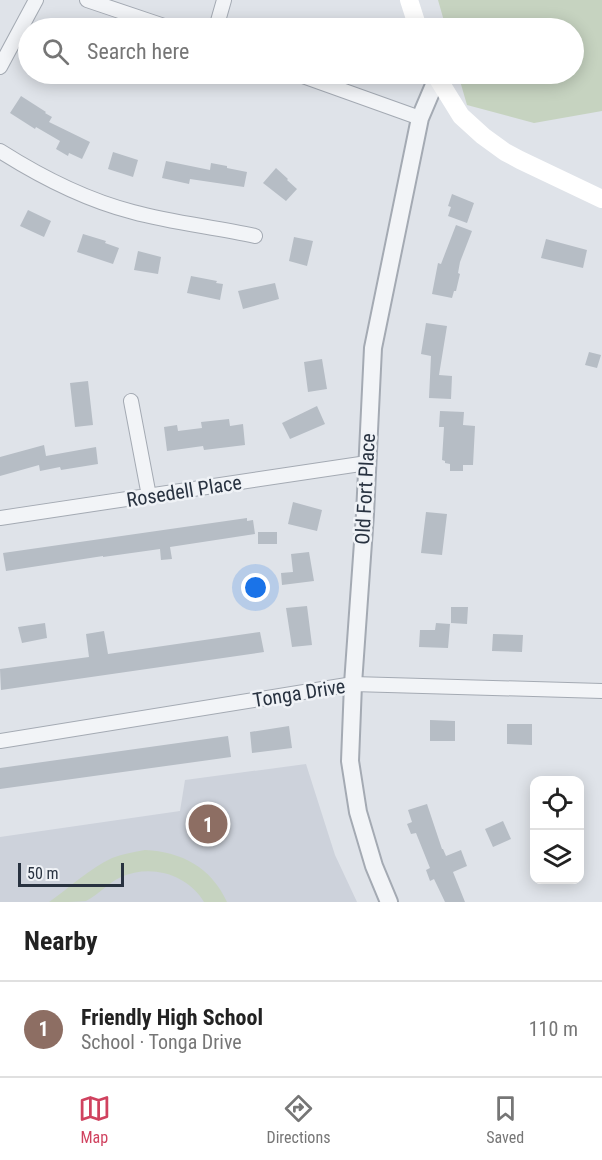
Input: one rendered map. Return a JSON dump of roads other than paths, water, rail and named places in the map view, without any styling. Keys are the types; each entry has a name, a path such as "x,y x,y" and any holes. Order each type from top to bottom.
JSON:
{"main road":[{"path":"409,0 415,18"},
{"path":"441,84 461,116 483,136 519,160 602,198"}],"street":[{"path":"26,18 36,0"},
{"path":"87,0 140,18"},
{"path":"219,18 224,0"},
{"path":"0,67 18,34"},
{"path":"325,84 420,118"},
{"name":"Old Fort Place","path":"389,902 374,866 358,812 350,761 352,684 364,525 373,348 420,118 433,84"},
{"path":"0,151 77,193 131,212 255,236"},
{"path":"131,401 149,496"},
{"name":"Rosedell Place","path":"0,518 367,464"},
{"name":"Tonga Drive","path":"0,741 352,684 602,691"}],"place":[{"name":"Friendly High School","path":"208,824"}]}
